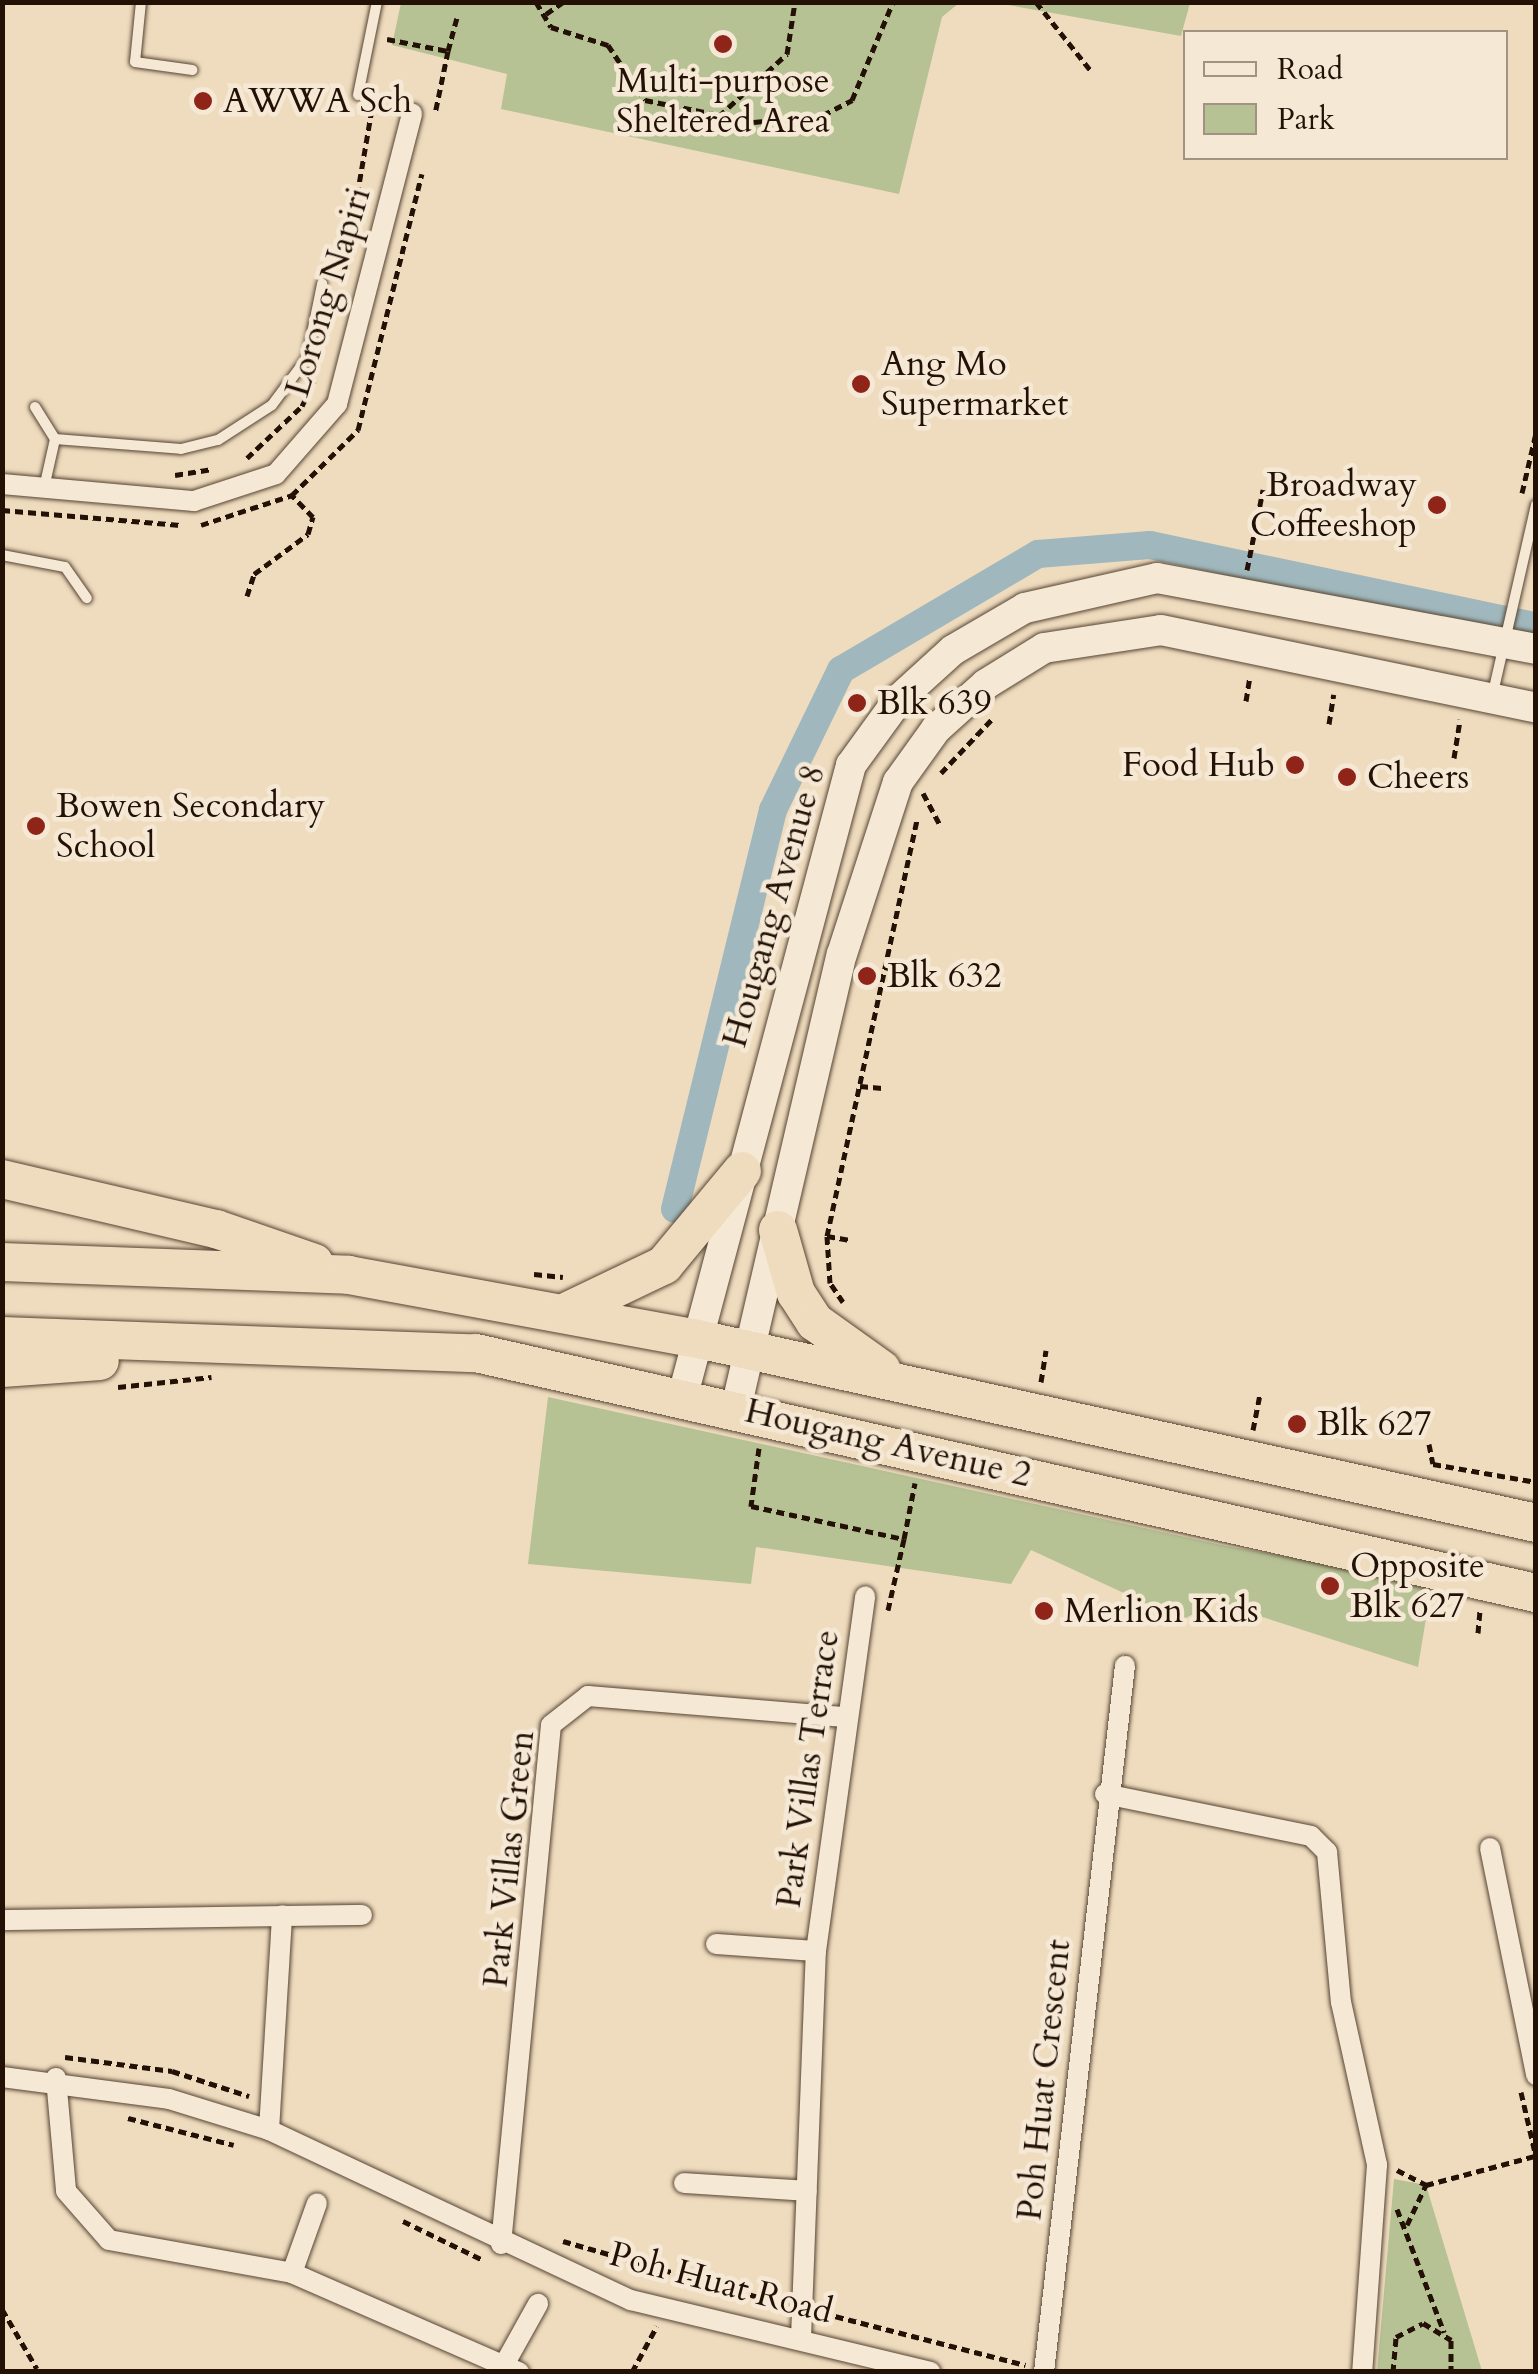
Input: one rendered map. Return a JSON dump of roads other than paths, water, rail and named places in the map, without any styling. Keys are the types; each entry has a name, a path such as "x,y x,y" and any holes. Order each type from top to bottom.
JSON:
{"highway":[{"path":"570,1296 664,1265 742,1171"},
{"path":"2,1179 216,1229 349,1276"},
{"path":"778,1230 815,1322 904,1384"},
{"path":"2,1262 349,1276"},
{"name":"Hougang Avenue 2","path":"349,1276 570,1296 698,1339 1536,1523"},
{"path":"2,1336 226,1362"},
{"name":"Hougang Avenue 2","path":"226,1362 476,1353 683,1395 739,1426 1536,1593"},
{"path":"2,1368 226,1362"}],"main road":[{"name":"Hougang Avenue 8","path":"683,1395 851,765 899,699 953,650 1025,608 1157,578 1506,633 1536,650"},
{"path":"739,1426 749,1350 842,954 898,782 936,728 986,684 1044,648 1161,630 1483,706 1536,708"}],"street":[{"name":"Lorong Napiri","path":"2,484 194,502 243,492 306,446 336,404 412,114"},
{"name":"Park Villas Terrace","path":"801,2338 816,1952 845,1717 865,1596"},
{"name":"Poh Huat Crescent","path":"1044,2372 1105,1794 1125,1666"},
{"name":"Park Villas Green","path":"501,2244 551,1725 588,1696 845,1717"},
{"path":"1105,1794 1311,1836 1327,1852 1341,2002 1376,2148 1380,2197 1362,2372"},
{"path":"1490,1848 1536,2075"},
{"path":"269,2130 282,1914"},
{"path":"2,1920 362,1915"},
{"name":"Park Villas Terrace","path":"716,1944 816,1952"},
{"name":"Poh Huat Road","path":"2,2078 56,2078 269,2130 501,2244 630,2300 930,2372"},
{"path":"56,2078 66,2191 96,2230 135,2249 292,2273 512,2368 538,2304"},
{"path":"684,2183 807,2191"},
{"path":"292,2273 317,2203"}],"lane":[{"path":"141,2 135,62 192,70"},
{"path":"358,96 376,2"},
{"path":"55,439 182,449 218,440 272,406 307,358 322,284"},
{"path":"35,407 55,439 44,489"},
{"path":"1483,706 1506,633 1536,505"},
{"path":"2,555 65,567 87,598"}],"waterway":[{"path":"675,1209 773,810 841,670 1038,554 1150,545 1536,626"}],"place":[{"name":"Multi-purpose Sheltered Area","path":"723,44"},
{"name":"AWWA Sch","path":"203,101"},
{"name":"Ang Mo Supermarket","path":"861,384"},
{"name":"Broadway Coffeeshop","path":"1437,505"},
{"name":"Blk 639","path":"857,703"},
{"name":"Food Hub","path":"1295,765"},
{"name":"Cheers","path":"1347,777"},
{"name":"Bowen Secondary School","path":"36,826"},
{"name":"Blk 632","path":"867,976"},
{"name":"Blk 627","path":"1297,1424"},
{"name":"Opposite Blk 627","path":"1330,1586"},
{"name":"Merlion Kids","path":"1044,1611"}]}
